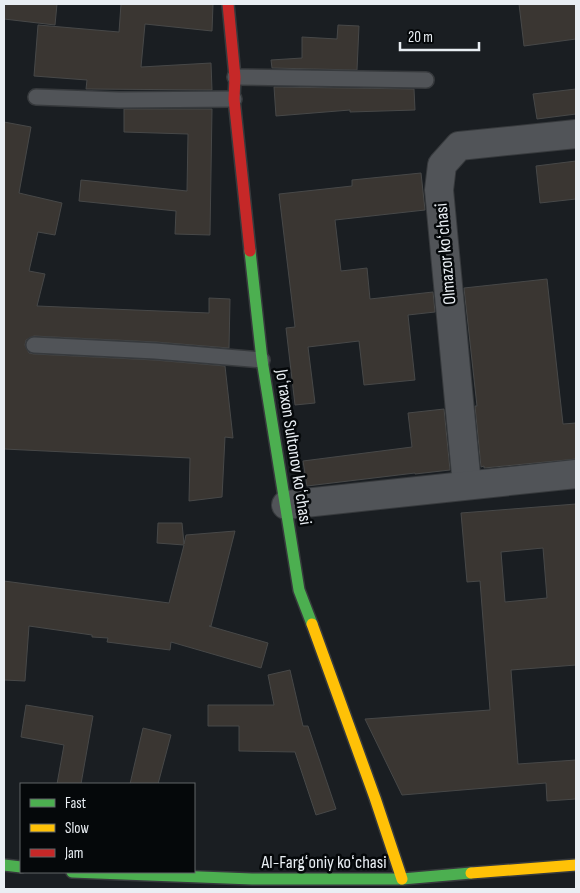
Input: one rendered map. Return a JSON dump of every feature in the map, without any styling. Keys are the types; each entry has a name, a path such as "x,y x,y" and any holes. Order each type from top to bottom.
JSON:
{"street":[{"name":"Joʻraxon Sultonov koʻchasi","path":"228,4 235,77 234,99 262,360 299,590 405,884"},
{"name":"Olmazor koʻchasi","path":"467,486 439,190 442,164 459,146 576,134"},
{"path":"286,505 576,474"},
{"path":"4,865 20,867"},
{"name":"Al-Fargʻoniy koʻchasi","path":"87,878 252,879 405,884 576,865"}],"lane":[{"path":"235,77 426,80"},
{"path":"36,97 119,100 234,99"},
{"path":"34,345 155,351 262,360"}],"building":[{"path":"4,4 57,4 55,25 4,19"},
{"path":"121,4 213,4 212,31 145,24 141,67 211,63 212,90 86,89 87,80 34,76 38,25 119,32"},
{"path":"519,4 576,4 576,39 524,46"},
{"path":"338,25 359,26 357,70 272,68 271,60 302,58 302,37 337,39"},
{"path":"274,87 414,89 415,110 350,112 350,110 276,116"},
{"path":"576,89 576,114 537,119 533,94"},
{"path":"124,109 212,109 210,235 175,234 176,211 79,201 81,180 187,191 188,134 124,132"},
{"path":"4,122 31,127 19,193 62,203 55,235 38,232 29,271 45,274 37,306 209,313 209,298 230,299 229,348 156,342 34,336 26,340 25,345 29,353 34,354 154,360 225,366 233,438 225,437 222,497 189,501 190,458 4,449"},
{"path":"576,161 576,199 540,203 536,166"},
{"path":"421,173 425,210 335,220 341,271 367,268 370,299 433,292 435,312 408,315 415,380 364,385 359,341 308,347 315,403 295,405 286,328 295,327 279,194 352,186 352,180"},
{"path":"547,279 563,424 576,423 576,459 481,467 475,406 477,406 464,288"},
{"path":"444,409 450,470 307,486 303,461 412,447 408,413"},
{"path":"576,504 576,665 511,670 518,764 576,760 576,799 547,801 546,783 402,795 365,719 490,710 480,581 467,582 461,513","holes":["543,548 547,598 505,602 501,552"]},
{"path":"158,523 182,523 184,544 186,535 235,531 211,626 209,626 268,643 261,668 171,642 170,650 107,642 108,638 29,626 25,681 4,680 4,581 169,603 184,545 157,543"},
{"path":"290,670 303,726 308,726 336,809 316,815 295,752 239,751 239,726 208,726 208,705 274,705 268,675"},
{"path":"26,705 93,716 81,783 57,783 64,745 21,737"},
{"path":"143,728 171,735 158,783 130,783"}],"traffic: fast":[{"path":"250,251 262,360 299,590 312,624"},
{"path":"4,865 20,867"},
{"path":"98,873 252,879 402,879 471,873"}],"traffic: slow":[{"path":"312,624 402,879"},
{"path":"471,873 576,865"}],"traffic: jam":[{"path":"228,4 235,77 234,99 250,251"}]}
